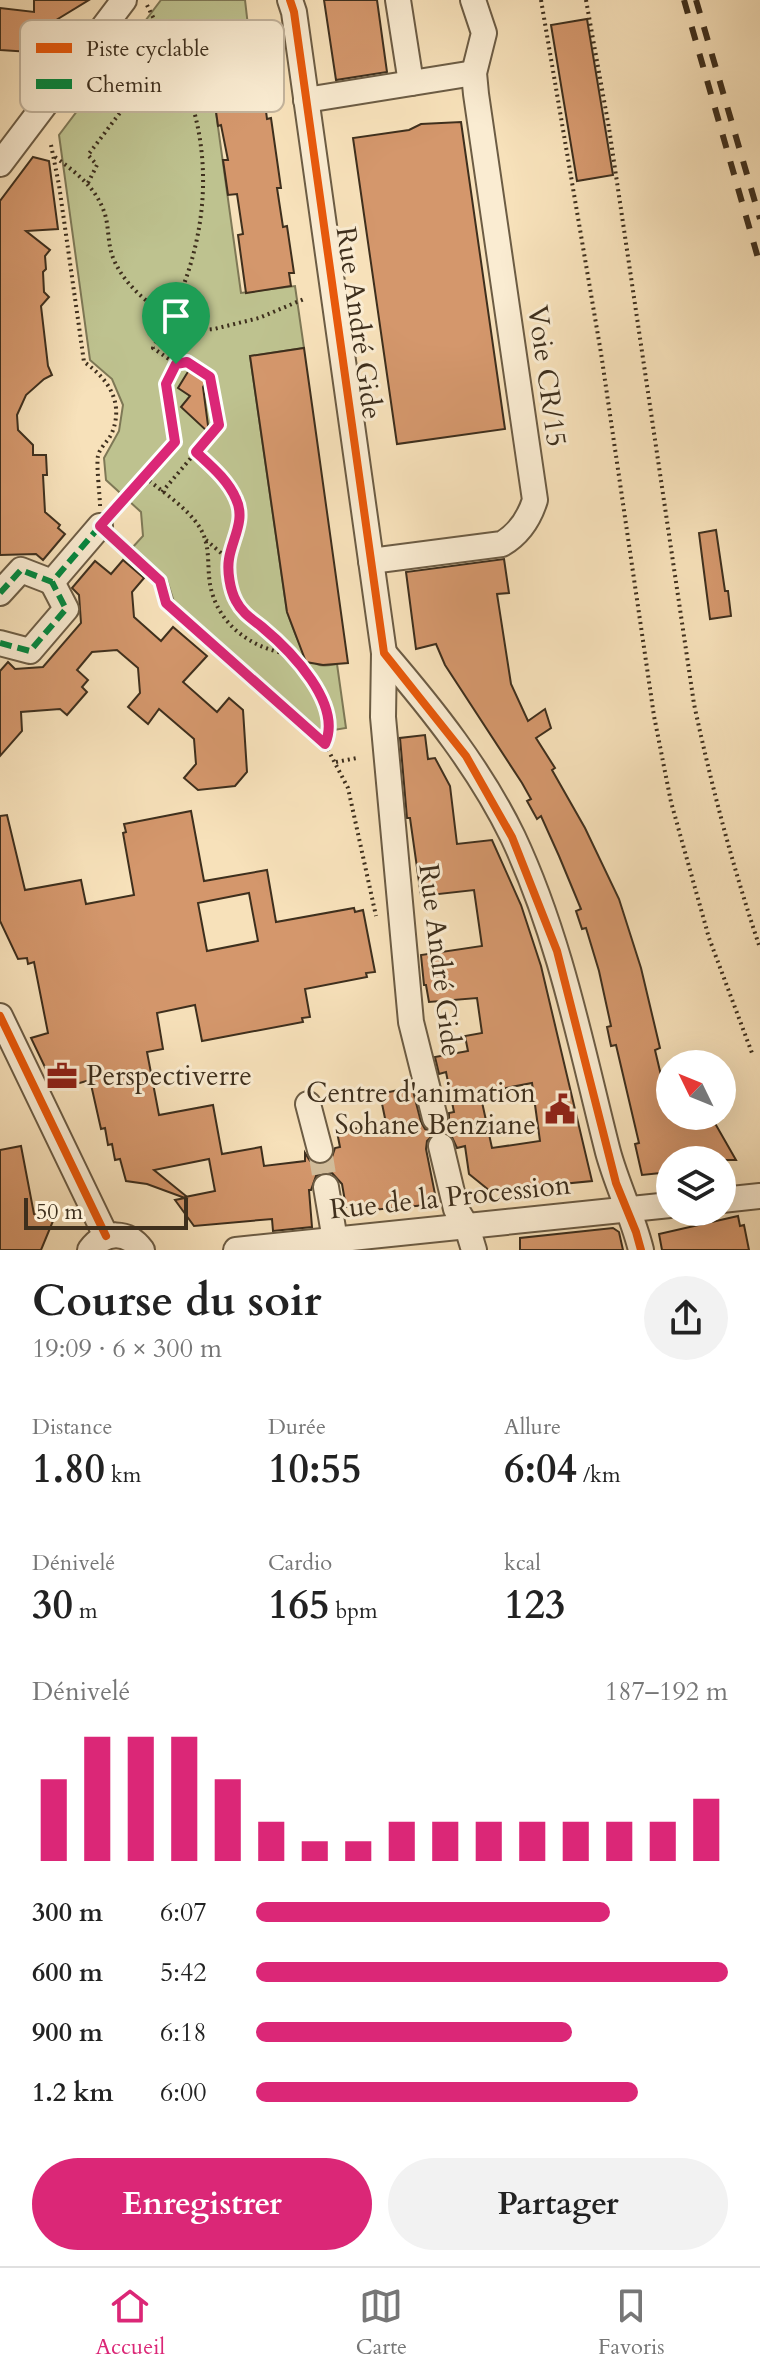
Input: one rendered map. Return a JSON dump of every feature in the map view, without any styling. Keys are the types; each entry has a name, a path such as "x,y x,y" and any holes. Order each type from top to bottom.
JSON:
{"street":[{"name":"Rue André Gide","path":"290,0 384,653 383,717 411,1022 435,1118"},
{"path":"398,0 411,83"},
{"path":"306,100 474,73 484,33 473,0"},
{"path":"122,20 136,3"},
{"name":"Voie CR/15","path":"371,561 502,544 514,537 530,514 535,500 474,73"},
{"path":"0,164 44,112"},
{"path":"52,582 100,526"},
{"path":"0,593 21,570 52,582 66,609 30,651 0,643"},
{"path":"384,653 466,756 518,850 557,951 616,1183 641,1250"},
{"path":"0,1016 98,1243 126,1236 142,1250"},
{"path":"308,1104 320,1150"},
{"path":"441,1146 456,1209 471,1239"},
{"path":"326,1187 335,1240"},
{"path":"736,1199 760,1196"},
{"name":"Rue de la Procession","path":"236,1250 335,1240 471,1239 656,1207"}],"path":[{"path":"541,0 601,353 654,716 671,802 709,938 752,1053"},
{"path":"586,0 609,128 694,704 712,792 760,948"},
{"path":"136,3 148,20"},
{"path":"88,183 97,165 88,155 121,112"},
{"path":"162,492 219,425 210,377 187,362 176,364 153,348 192,265 199,238 203,187 194,112"},
{"path":"51,145 84,362 100,374 111,388 117,407 112,432 97,457 100,526 160,581 166,603 325,744 348,788 380,929"},
{"path":"55,157 88,183 99,199 106,217 114,261 126,281 169,319 191,331 214,329 259,318 304,299"},
{"path":"100,526 175,442 166,384 176,364"},
{"path":"196,452 219,474 238,501 239,521 228,559 230,585 236,602 289,654 323,698 331,730 325,744"},
{"path":"145,477 188,513 205,539 228,559"},
{"path":"205,539 211,590 223,618 235,630 265,649 289,654"},
{"path":"336,762 357,758"}],"green space":[{"path":"161,0 245,0 247,20 146,20"},
{"path":"76,112 216,112 241,293 295,286 304,348 250,356 287,612 306,655 317,664 337,664 346,728 322,732 174,602 167,580 132,548 143,536 141,512 106,480 104,458 119,431 123,405 112,379 90,360 59,135"}],"building":[{"path":"34,0 89,0 56,20 20,20 20,51 0,50 0,8 34,12"},
{"path":"324,0 377,0 387,72 336,80"},
{"path":"587,19 613,175 577,181 551,25"},
{"path":"216,112 266,112 267,119 271,118 281,188 277,188 294,273 289,273 291,286 246,293 238,235 243,234 237,194 228,195 223,160 228,160 221,125 218,126"},
{"path":"461,122 505,429 397,444 353,138 409,130 421,124"},
{"path":"33,157 49,161 58,229 26,231 50,250 45,256 46,269 43,272 44,292 49,297 41,306 48,366 52,375 26,395 17,415 18,430 33,445 33,455 46,455 47,475 43,475 45,512 65,534 43,560 36,554 0,555 0,201"},
{"path":"304,348 348,663 323,665 306,662 287,612 250,356"},
{"path":"189,370 207,381 203,387 209,433 181,407 190,396 178,388"},
{"path":"716,530 731,616 710,619 699,533"},
{"path":"504,559 509,593 497,594 511,684 528,721 545,709 551,728 536,738 555,768 552,770 585,828 619,899 641,968 660,1048 655,1050 656,1130 719,1130 728,1146 656,1146 656,1174 642,1175 635,1144 639,1143 616,1045 611,1046 607,1027 611,1026 599,971 586,928 582,929 576,911 581,909 541,816 537,819 522,783 445,665 436,644 416,649 406,572"},
{"path":"123,560 144,578 132,592 134,617 161,641 173,627 207,656 183,682 217,712 229,698 243,710 247,772 235,786 198,790 184,778 196,764 194,739 159,709 148,724 128,707 140,693 138,668 117,650 92,652 77,670 88,680 82,687 87,692 67,715 60,709 21,712 22,731 0,756 0,671 8,662 15,669 43,667 81,623 79,595 72,588 95,561 111,574"},
{"path":"425,735 428,759 435,758 450,786 457,844 492,840 521,905 541,966 592,1181 490,1191 469,1174 465,1146 457,1148 451,1135 441,1131 449,1123 449,1113 454,1112 446,1072 439,1074 435,1057 468,1051 465,1036 482,1033 477,998 429,1002 421,955 482,946 474,890 421,896 410,818 407,818 400,738","holes":["532,1083 540,1141 492,1148 480,1093"]},
{"path":"191,811 204,881 267,870 276,922 354,908 355,912 363,910 375,972 366,973 367,977 305,989 310,1017 302,1018 303,1022 202,1041 195,1005 157,1013 163,1049 147,1052 159,1115 213,1105 222,1154 261,1147 264,1166 305,1161 305,1153 310,1161 323,1165 331,1160 335,1148 340,1147 337,1132 386,1123 380,1094 412,1087 421,1122 425,1129 435,1133 427,1141 426,1149 437,1204 361,1211 360,1204 346,1207 342,1184 332,1173 324,1172 316,1176 309,1190 312,1227 273,1231 272,1219 194,1226 175,1200 185,1198 147,1184 126,1181 120,1159 115,1160 105,1128 101,1129 90,1080 62,1088 53,1084 31,1038 48,1033 34,962 28,964 27,958 18,959 0,921 0,816 7,815 25,890 81,880 86,904 134,895 124,824","holes":["249,893 258,941 207,951 198,903","209,1159 215,1191 185,1197 154,1170"]},
{"path":"21,1146 34,1214 53,1221 41,1250 0,1250 0,1150"},
{"path":"736,1216 740,1226 744,1225 749,1250 662,1250 659,1234 694,1226 736,1226"},
{"path":"613,1228 619,1232 623,1250 520,1250 520,1238"}],"tunnel":[{"path":"320,1150 326,1187"}],"railway":[{"path":"684,0 760,265"},
{"path":"696,0 760,219"}],"marked path":[{"path":"0,593 21,570 52,582 100,526"},
{"path":"0,643 30,651 66,609 52,582"}],"cycle path":[{"path":"290,0 384,653 466,756 512,837 557,951 616,1183 641,1250"},
{"path":"0,1016 106,1236"}],"place":[{"name":"Perspectiverre","path":"62,1076"},
{"name":"Centre d'animation Sohane Benziane","path":"560,1109"}],"route":[{"path":"187,362 210,377 219,425 196,452 219,474 238,501 236,539 228,559 230,585 236,602 247,616 279,643 323,698 331,730 325,744 166,603 160,581 100,526 175,442 166,384 176,364 187,362"}]}
